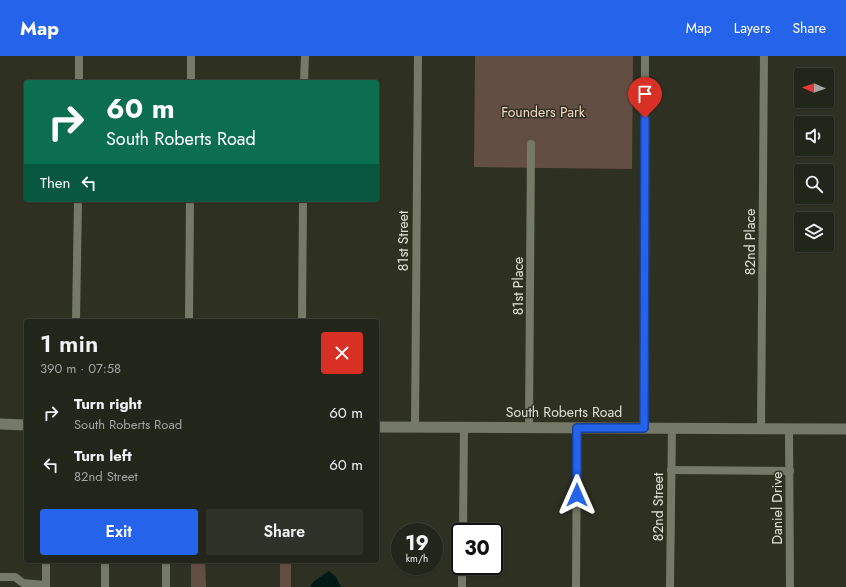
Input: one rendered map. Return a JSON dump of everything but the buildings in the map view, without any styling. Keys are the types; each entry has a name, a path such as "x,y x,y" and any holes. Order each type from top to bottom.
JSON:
{"street":[{"path":"79,56 79,80"},
{"path":"191,56 191,80"},
{"path":"304,80 305,56"},
{"name":"81st Street","path":"414,427 418,56"},
{"path":"644,428 645,56"},
{"name":"82nd Place","path":"761,428 764,56"},
{"name":"81st Place","path":"529,427 531,144"},
{"path":"76,319 78,202"},
{"path":"189,319 190,202"},
{"path":"302,319 303,202"},
{"path":"0,424 24,424"},
{"name":"South Roberts Road","path":"379,427 846,429"},
{"path":"463,523 464,427"},
{"path":"576,587 577,428"},
{"name":"82nd Street","path":"670,587 672,428"},
{"name":"Daniel Drive","path":"789,429 790,587"},
{"path":"672,470 790,471"},
{"path":"0,577 16,577 23,583 46,586 46,563"},
{"path":"105,563 105,587"},
{"path":"166,563 166,587"},
{"path":"462,575 462,587"}],"green space":[{"name":"Founders Park","path":"475,56 633,56 632,169 474,167"},
{"path":"191,563 205,563 206,587 191,587"},
{"path":"280,563 291,563 291,587 280,587"}],"water":[{"path":"329,571 336,577 341,587 310,587 313,582"}],"route":[{"path":"577,495 577,428 644,428 645,118"}]}
